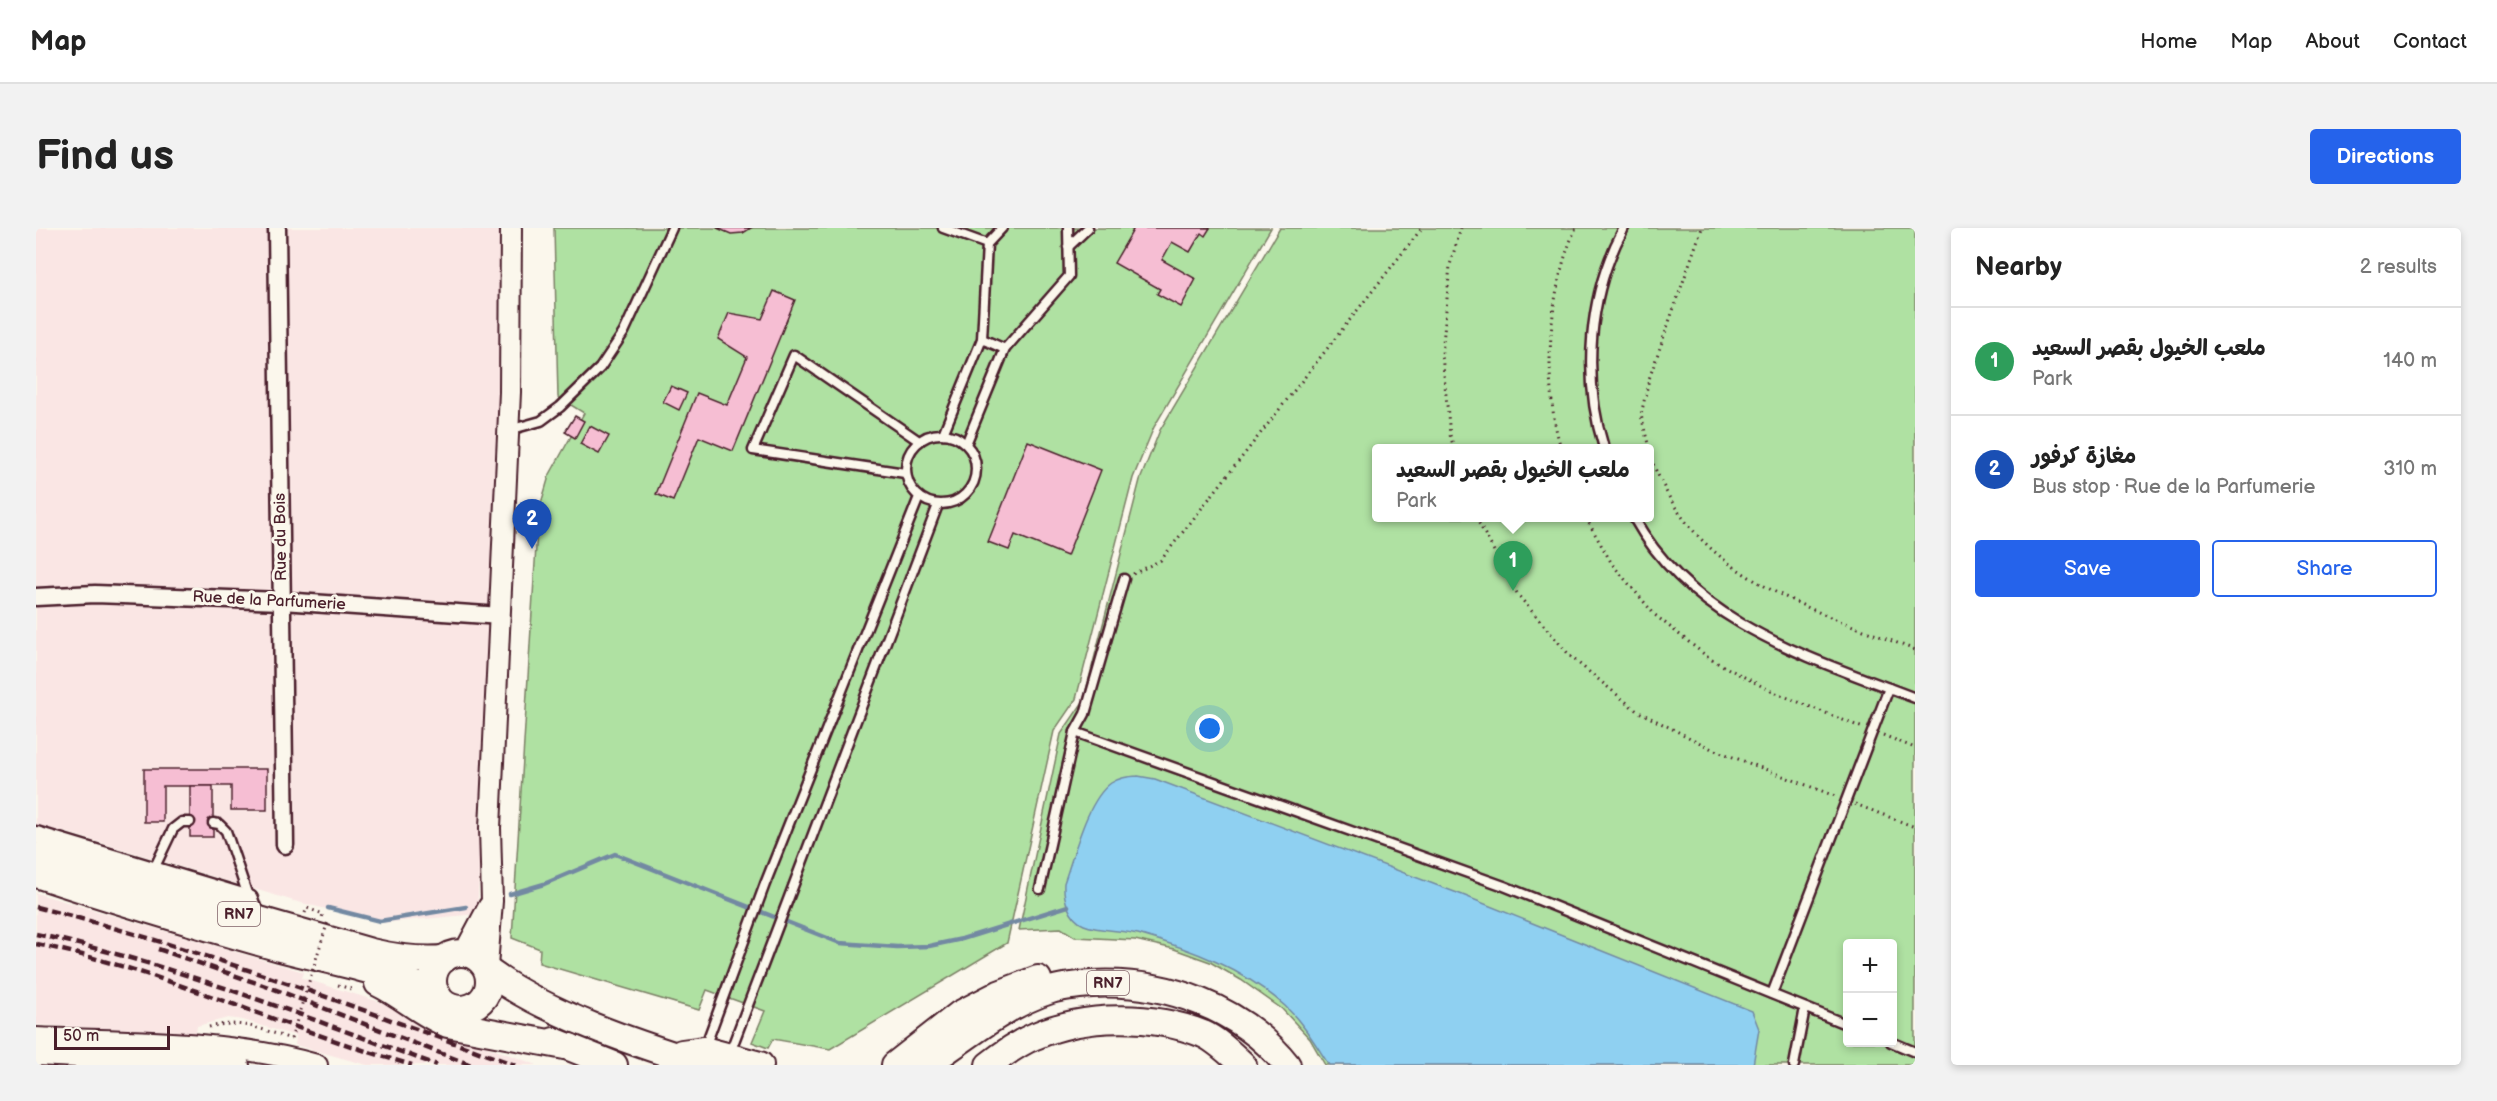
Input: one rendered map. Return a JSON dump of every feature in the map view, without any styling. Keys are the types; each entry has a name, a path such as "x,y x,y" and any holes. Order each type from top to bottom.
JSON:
{"main road":[{"name":"RN7","path":"36,856 149,879 252,909 402,959 420,961 454,956"},
{"name":"RN7","path":"36,874 134,906 410,981 447,1001 528,1029 614,1065"},
{"path":"488,970 489,986 480,1002 473,1006 447,1001 434,987 434,973 454,956 473,955 509,987 542,1004 670,1054 704,1057 729,1055 760,1065"},
{"name":"RN7","path":"335,962 402,995 430,1017 448,1024 570,1047"},
{"path":"895,1065 960,1014 1021,985 1057,975 1078,975 1112,983"},
{"name":"RN7","path":"926,1065 1024,1001 1052,989 1112,983 1136,984 1168,990 1200,1002 1231,1017 1287,1065"},
{"path":"1016,1065 1037,1044 1069,1025 1123,1020 1162,1023 1205,1035 1247,1055 1260,1065"},
{"path":"1205,1035 1243,1065"},
{"path":"989,1065 1006,1052 1037,1044 1098,1037 1155,1037 1186,1046 1220,1065"}],"street":[{"name":"Rue du Bois","path":"276,228 285,845"},
{"path":"488,970 492,901 490,828 508,430 511,228"},
{"name":"Rue de la Parfumerie","path":"36,597 95,594 282,600 501,616"},
{"path":"36,835 149,879"},
{"path":"454,956 492,901"},
{"path":"36,1038 222,1047 271,1054 317,1065"},
{"path":"36,1055 239,1065"}],"lane":[{"path":"508,430 541,421 560,407 600,368 624,332 672,228"},
{"path":"943,228 987,244"},
{"path":"943,434 982,339 987,244 1002,228"},
{"path":"966,444 1005,349 1069,276 1068,228"},
{"path":"1068,247 1088,228"},
{"path":"1603,444 1596,423 1590,366 1597,302 1612,249 1624,228"},
{"path":"982,339 1005,349"},
{"path":"905,473 753,450 794,355 919,441"},
{"path":"943,434 955,436 966,444 976,462 976,475 972,488 961,499 938,505 919,497 910,487 905,473 906,460 912,448 919,441 931,435 943,434"},
{"path":"704,1057 765,884 919,497"},
{"path":"729,1055 938,505"},
{"path":"1636,522 1645,537 1682,581 1729,618 1782,646 1915,698"},
{"path":"1040,889 1076,732 1086,714 1124,579"},
{"path":"1772,994 1889,688"},
{"path":"1076,732 1504,886 1843,1023"},
{"path":"149,879 173,829 182,822 190,822"},
{"path":"213,823 223,826 226,831 252,909"},
{"path":"1794,1065 1804,1008"},
{"path":"1897,1044 1915,1052"}],"path":[{"path":"1124,579 1161,560 1422,228"},
{"path":"1453,444 1442,355 1450,265 1461,228"},
{"path":"1560,444 1556,433 1549,367 1556,292 1576,228"},
{"path":"1647,444 1641,415 1649,380 1702,228"},
{"path":"1654,462 1673,506 1705,544 1746,577 1792,601 1915,650"},
{"path":"1478,522 1518,595 1571,657 1637,711 1712,749 1915,827"},
{"path":"1588,522 1612,564 1655,615 1710,659 1771,691 1915,748"},
{"path":"244,1024 291,1039 328,921"}],"shaded area":[{"path":"36,228 507,228 508,258 477,914 382,923 294,901 69,833 36,826"},
{"path":"36,893 304,972 302,978 390,1005 411,1019 537,1065 367,1065 295,1045 296,1036 243,1020 228,1018 197,1026 196,1033 36,1025"}],"green space":[{"path":"554,228 1271,228 1154,427 1133,478 1076,699 1054,731 1007,943 830,1049 773,1039 768,1048 752,1042 765,1011 707,990 699,1010 539,963 540,949 512,938 538,514 549,476 584,413 558,397"},
{"path":"1280,228 1915,228 1915,1065 1325,1065 1310,1039 1282,1009 1241,980 1210,962 1174,949 1135,940 1075,937 1061,928 1019,930 1061,734 1083,702 1140,480 1160,430"}],"water":[{"path":"1138,776 1155,779 1460,894 1752,1011 1759,1029 1753,1065 1329,1065 1292,1013 1252,981 1178,946 1138,934 1084,925 1074,918 1066,901 1064,883 1088,815 1102,791 1111,783 1121,778"}],"building":[{"path":"717,228 751,228 743,233 731,234"},
{"path":"1129,228 1210,228 1205,236 1201,233 1190,252 1172,242 1162,260 1196,279 1181,307 1157,294 1160,289 1114,263 1133,230"},
{"path":"774,291 795,300 733,451 699,437 673,501 656,494 697,393 727,405 747,357 718,339 729,313 762,319"},
{"path":"671,386 687,393 679,410 663,402"},
{"path":"575,416 584,421 575,438 565,432"},
{"path":"590,426 609,436 599,454 580,444"},
{"path":"1028,441 1101,470 1067,556 1015,535 1009,550 988,542"},
{"path":"144,769 267,769 267,810 231,810 231,786 163,786 163,822 144,822"},
{"path":"190,786 213,786 213,837 190,837"}],"waterway":[{"path":"510,894 544,884 615,854 840,943 897,947 929,946 962,939 1068,906"},
{"path":"328,908 380,921 466,907"}],"railway":[{"path":"36,907 218,960 515,1065"},
{"path":"36,934 87,946 189,976 437,1065"},
{"path":"36,944 131,969 318,1035 412,1065"},
{"path":"158,949 274,989 471,1065"}],"place":[{"name":"مغازة كرفور","path":"532,549"},
{"name":"ملعب الخيول بقصر السعيد","path":"1513,591"}]}
